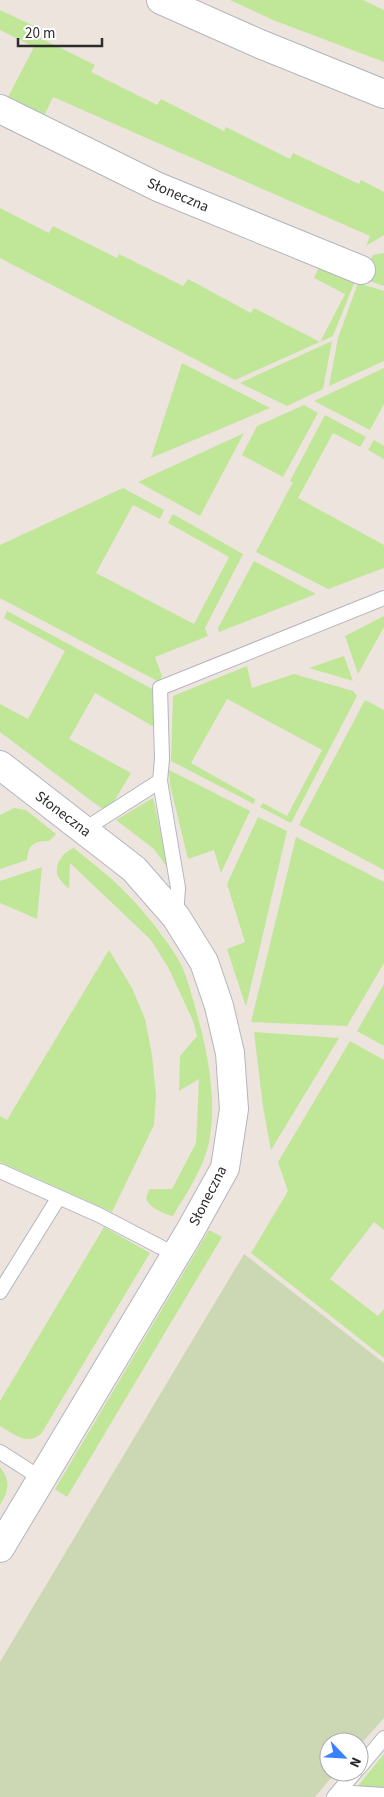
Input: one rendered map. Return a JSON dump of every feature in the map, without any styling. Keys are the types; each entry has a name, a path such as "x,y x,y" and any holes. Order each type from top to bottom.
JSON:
{"street":[{"path":"160,0 260,44 384,94"},
{"name":"Słoneczna","path":"0,109 158,187 360,270"},
{"name":"Słoneczna","path":"0,765 85,829 134,869 176,918 204,962 220,1006 230,1053 234,1109 225,1168 176,1255 0,1548"}],"lane":[{"path":"176,918 178,888 160,781 162,759 160,688 384,598"},
{"path":"85,829 160,781"},
{"path":"0,1171 99,1215 176,1255"},
{"path":"0,1292 59,1197"},
{"path":"0,1452 42,1478"},
{"path":"369,1756 384,1738"},
{"path":"334,1797 347,1782"},
{"path":"339,1797 353,1793 384,1795"}],"green space":[{"path":"230,0 363,0 384,10 384,62 273,20"},
{"path":"0,10 34,26 30,33 95,65 91,72 157,105 161,99 224,131 226,127 290,159 293,153 359,184 361,180 384,192 384,235 366,246 370,236 53,97 40,125 38,113 8,97 34,47 0,30"},
{"path":"0,208 49,233 53,226 117,258 119,254 183,286 188,279 251,313 254,308 320,342 235,380 0,258"},
{"path":"384,253 384,286 360,278 373,255"},
{"path":"319,267 355,281 333,336 320,342 345,294 314,278"},
{"path":"358,283 384,291 384,361 329,386 338,338"},
{"path":"332,341 323,389 287,406 240,383"},
{"path":"182,363 270,408 151,458"},
{"path":"384,368 384,404 370,430 314,401"},
{"path":"304,405 318,413 283,477 242,455 257,426"},
{"path":"325,415 366,437 360,447 333,433 298,498 384,545 384,568 328,589 256,552 293,482 290,481"},
{"path":"244,433 200,516 138,482"},
{"path":"374,440 384,446 384,459 368,450"},
{"path":"123,488 164,510 160,519 133,505 96,573 194,624 229,557 168,523 173,514 243,554 205,628 208,636 155,657 162,676 159,682 0,598 0,545"},
{"path":"254,561 316,594 219,632 218,628"},
{"path":"7,611 156,691 156,728 95,693 69,739 131,773 112,805 105,811 0,732 0,704 28,719 65,651 4,618"},
{"path":"384,616 384,627 358,674 345,636"},
{"path":"344,656 353,681 309,668"},
{"path":"247,666 252,688 294,674 353,691 357,696 291,823 260,807 263,803 287,816 322,750 227,699 191,763 255,799 254,804 171,761 173,696"},
{"path":"365,700 384,710 384,870 299,825"},
{"path":"169,770 250,811 221,873 214,850 188,859 170,785"},
{"path":"153,798 169,870 154,849 116,820"},
{"path":"14,808 26,810 56,834 49,841 33,844 29,850 27,860 0,869 0,815"},
{"path":"258,817 287,831 246,1007 227,949 245,942 227,884"},
{"path":"296,837 384,882 384,963 347,1026 251,1022"},
{"path":"74,848 128,895 163,936 184,972 198,1019 211,1087 212,1121 210,1137 200,1168 173,1216 155,1209 146,1198 150,1189 172,1189 196,1143 199,1079 179,1091 180,1056 197,1036 193,1021 169,969 151,940 70,863 69,889 60,880 57,873 59,861 64,854"},
{"path":"42,867 37,919 0,903 0,881"},
{"path":"109,950 132,988 145,1019 152,1055 156,1095 154,1125 112,1212 0,1162 0,1116 7,1120"},
{"path":"384,984 384,1046 357,1031"},
{"path":"254,1032 339,1038 271,1150 263,1107"},
{"path":"350,1041 384,1060 384,1230 374,1222 330,1279 378,1316 384,1309 384,1358 251,1253 288,1191 278,1162"},
{"path":"104,1227 150,1253 41,1434 30,1439 20,1438 0,1426 0,1401"},
{"path":"209,1230 222,1237 67,1497 55,1489"},
{"path":"244,1254 384,1363 384,1718 369,1735 369,1732 319,1732 319,1782 328,1782 315,1797 0,1797 0,1662"},
{"path":"0,1467 4,1472 8,1486 0,1505"},
{"path":"384,1754 384,1787 357,1787 361,1782 369,1782 369,1772"}]}
